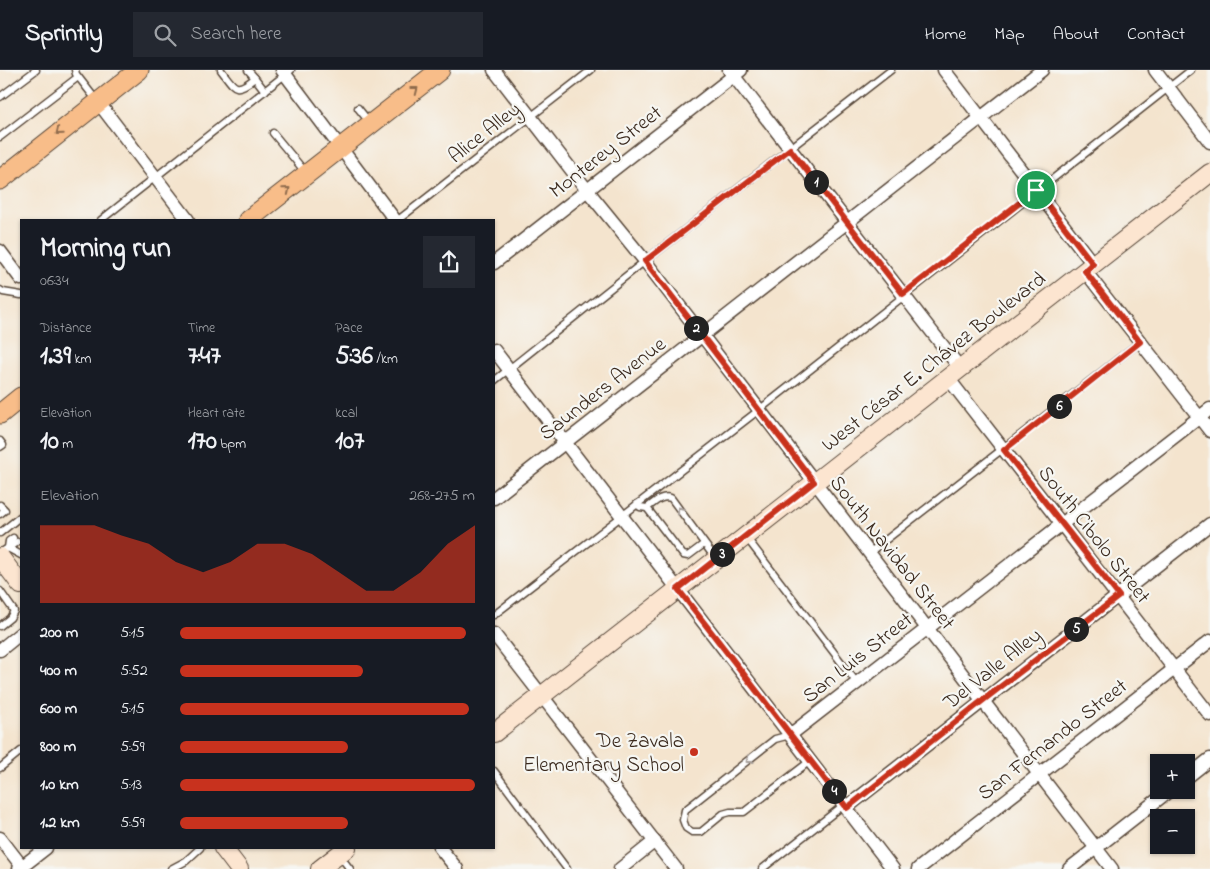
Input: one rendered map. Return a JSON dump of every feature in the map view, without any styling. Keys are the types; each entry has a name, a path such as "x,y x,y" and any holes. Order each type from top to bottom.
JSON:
{"main road":[{"path":"0,180 139,70"},
{"path":"249,219 440,70"},
{"path":"1,411 20,398"}],"street":[{"name":"South Navidad Street","path":"494,70 645,261 1112,869"},
{"path":"944,70 1036,190 1140,342 1205,413 1210,431"},
{"name":"Saunders Avenue","path":"495,497 1042,70"},
{"path":"1155,70 1210,142"},
{"path":"286,72 340,148 395,219"},
{"name":"South Cibolo Street","path":"735,72 790,149 903,294 1004,450 1210,715"},
{"name":"Monterey Street","path":"495,263 735,72"},
{"path":"98,102 187,219"},
{"name":"West César E. Chávez Boulevard","path":"495,732 678,589 709,550 745,536 1210,173"},
{"path":"0,251 20,278"},
{"path":"495,351 893,869"},
{"name":"San Luis Street","path":"790,735 1205,413"},
{"name":"Del Valle Alley","path":"846,806 1210,524"},
{"path":"7,560 20,583"},
{"path":"0,650 20,634"},
{"path":"495,635 676,869"},
{"name":"San Fernando Street","path":"918,869 1210,641"},
{"path":"1195,771 1210,759"},
{"path":"1069,869 1159,799"},
{"path":"0,838 22,868 45,849"},
{"path":"620,869 655,841"},
{"path":"223,849 239,869"},
{"path":"441,849 457,869"},
{"path":"320,869 343,851"}],"lane":[{"path":"0,97 36,70"},
{"path":"221,70 234,87 238,88 243,88 255,78"},
{"path":"248,70 265,91"},
{"name":"Alice Alley","path":"397,219 591,70"},
{"path":"495,380 891,70"},
{"path":"641,507 903,294 1191,70"},
{"path":"102,219 265,91 286,72"},
{"path":"0,136 76,73 98,102"},
{"path":"358,108 371,124"},
{"path":"273,133 307,174"},
{"path":"0,290 20,295"},
{"path":"869,553 1004,450 1140,342"},
{"path":"0,441 3,445 0,447"},
{"path":"495,614 622,516 641,507 660,498 666,496 671,498 709,550 688,556 683,555 641,507"},
{"path":"0,504 5,510 0,514"},
{"path":"0,533 19,520"},
{"path":"745,536 857,682"},
{"path":"9,541 17,542 7,560 9,541"},
{"path":"0,553 7,560"},
{"path":"7,560 20,555"},
{"path":"0,591 14,611 10,618 0,626"},
{"path":"790,735 775,740 685,810 683,820 686,828 692,832 701,832 723,814 744,812 810,761"},
{"path":"0,768 20,753"},
{"path":"495,772 567,869"},
{"name":"Del Valle Alley","path":"762,869 846,806"},
{"path":"171,869 186,861 199,849"},
{"path":"343,851 350,869"}],"place":[{"name":"De Zavala Elementary School","path":"694,752"}],"route":[{"path":"790,149 903,294 1036,190 1093,264 1085,271 1140,342 1004,450 1061,525 1119,596 847,808 678,589 814,482 645,261 790,149"}]}
